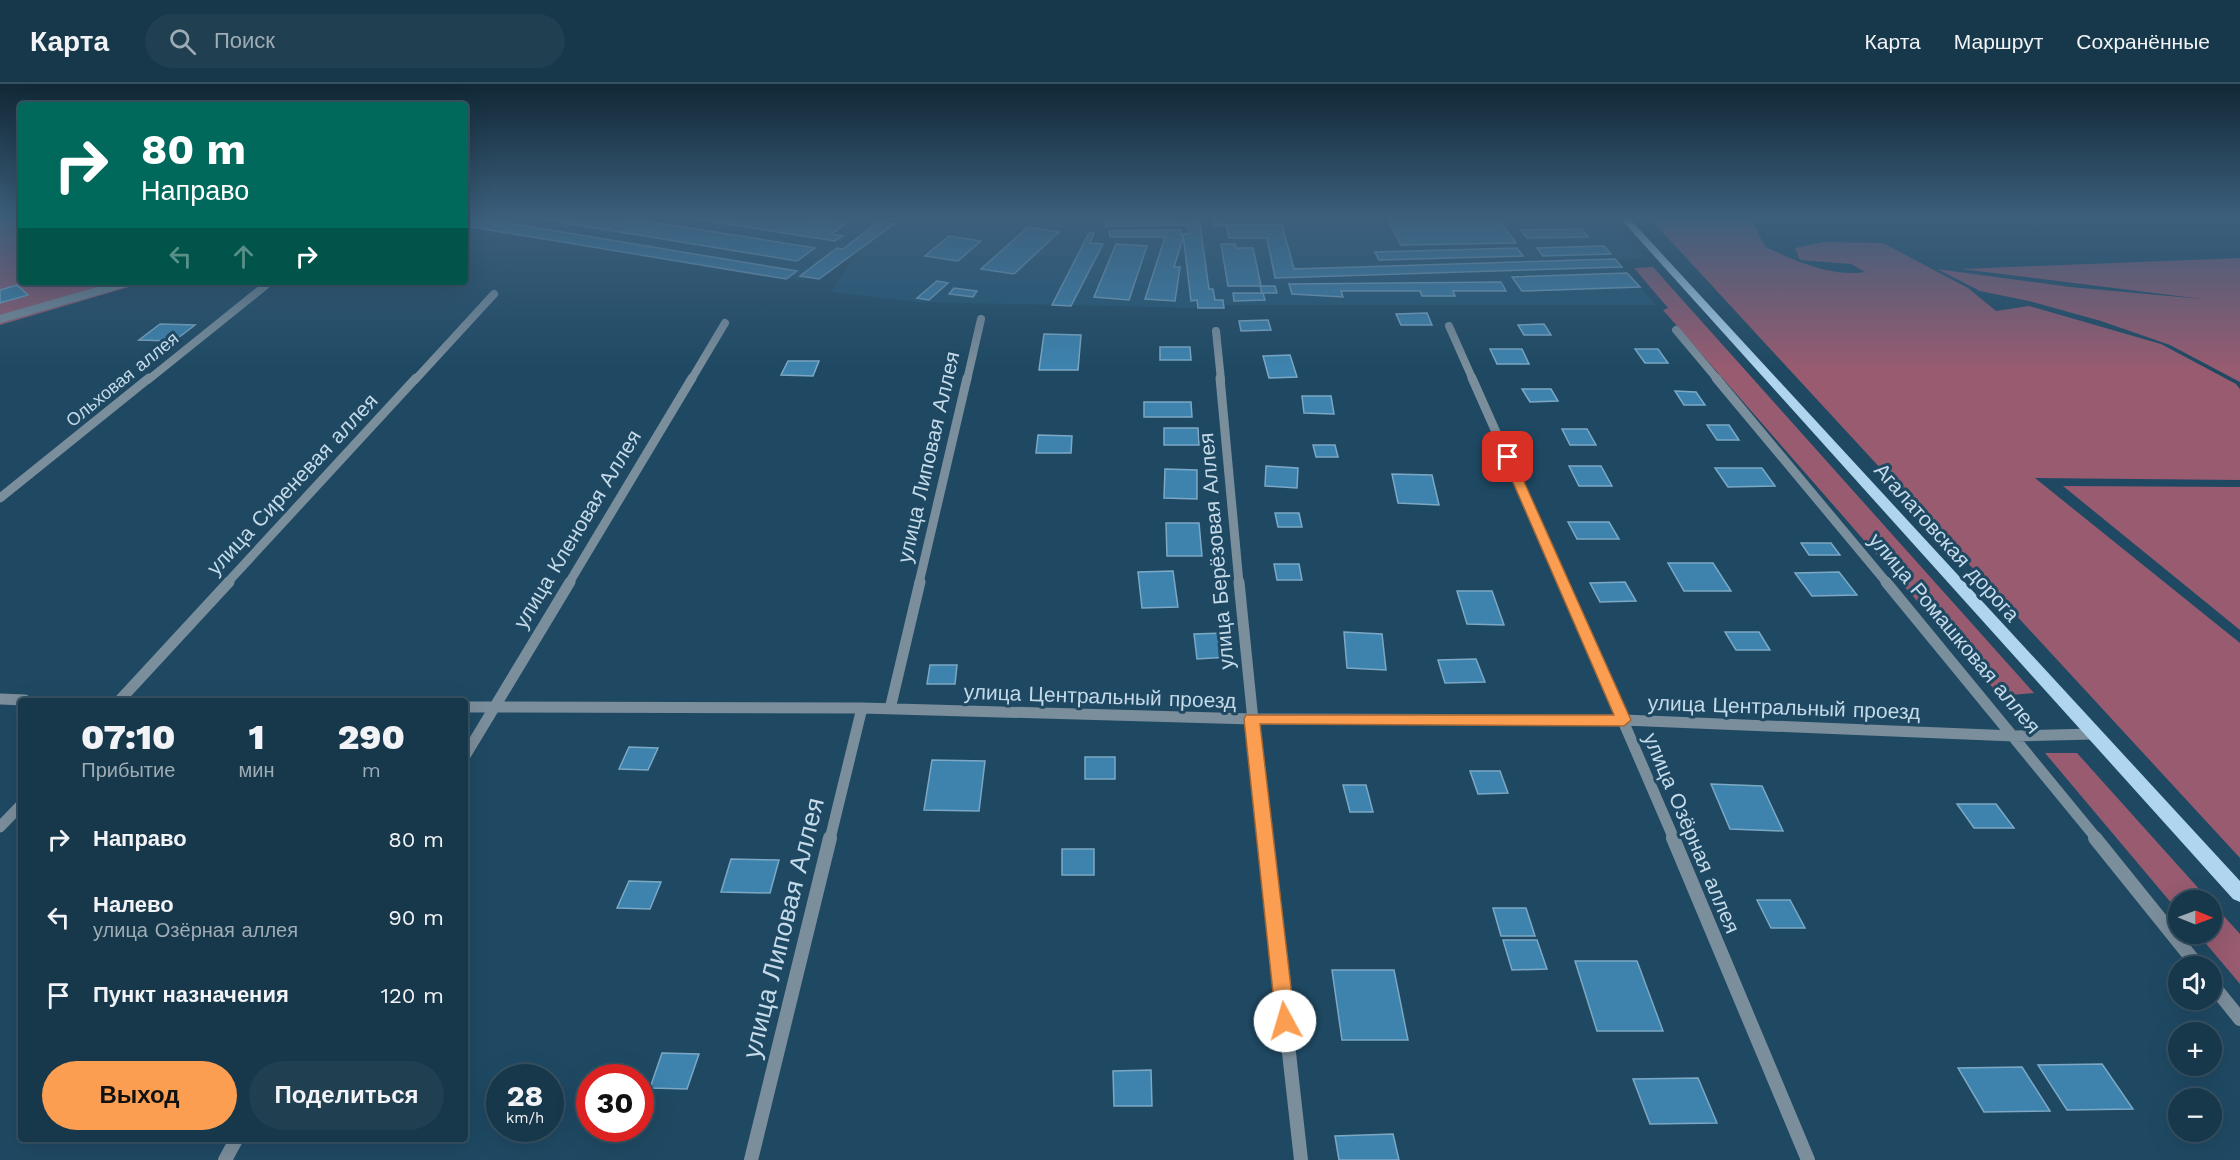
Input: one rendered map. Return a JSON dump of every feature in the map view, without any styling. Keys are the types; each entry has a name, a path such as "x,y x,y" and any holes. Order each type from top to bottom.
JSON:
{"main road":[{"name":"Агалатовская дорога","path":"1669,267 2240,894"}],"street":[{"path":"0,319 119,285"},
{"name":"Ольховая аллея","path":"0,498 265,286"},
{"name":"улица Сиреневая аллея","path":"122,698 494,294"},
{"name":"улица Липовая Аллея","path":"890,710 981,319"},
{"name":"улица Кленовая Аллея","path":"468,751 725,323"},
{"name":"улица Озёрная аллея","path":"1449,326 1624,720 1808,1160"},
{"name":"улица Ромашковая аллея","path":"1676,330 2014,736 2190,956"},
{"name":"улица Берёзовая Аллея","path":"1216,331 1252,719 1301,1160"},
{"path":"0,699 18,700"},
{"name":"улица Центральный проезд","path":"468,707 862,708 1252,719 1624,720 2014,736 2093,734"},
{"name":"улица Липовая Аллея","path":"751,1160 862,708"},
{"path":"0,827 18,808"},
{"path":"2222,997 2240,1019"},
{"path":"225,1160 235,1142"}],"shaded area":[{"path":"0,267 18,267 18,285 136,285 0,325"},
{"path":"715,267 835,267 819,279 786,279"},
{"path":"847,267 1622,267 1656,305 1224,305 1224,308 1198,308 918,302 831,292"},
{"path":"1653,267 2034,693 2000,696 1663,310 1668,308 1634,268"},
{"path":"1695,267 1815,267 1852,273 1865,272 1857,267 1929,267 1968,288 1996,311 2029,306 2161,344 2236,384 2240,389 2240,480 2035,478 2240,643 2240,858"},
{"path":"2240,267 2240,382 2170,345 2101,321 2029,301 1980,291 1937,269 2070,287 2202,299 1961,269"},
{"path":"2063,486 2240,487 2240,630"},
{"path":"2045,753 2077,753 2200,890 2168,890 2168,899"},
{"path":"2222,914 2240,934 2240,984 2222,963 2222,956 2216,956 2206,944 2222,944"}],"building":[{"path":"715,267 774,267 797,271 786,279"},
{"path":"812,267 835,267 819,279 800,276"},
{"path":"983,267 1021,267 1014,274 981,269"},
{"path":"1071,267 1091,267 1071,306 1052,305"},
{"path":"1106,267 1140,267 1129,300 1094,297"},
{"path":"1155,267 1180,267 1175,301 1145,299"},
{"path":"1187,267 1206,267 1209,289 1213,289 1215,300 1223,300 1224,308 1198,308 1197,300 1191,301"},
{"path":"1225,267 1257,267 1261,286 1275,286 1277,293 1263,293 1265,300 1234,301 1233,293 1262,293 1260,286 1228,286"},
{"path":"1273,267 1615,267 1275,278"},
{"path":"1627,273 1640,287 1522,291 1512,277"},
{"path":"937,281 948,283 929,300 917,298"},
{"path":"1501,282 1506,291 1453,291 1455,296 1422,296 1420,291 1341,291 1343,297 1292,294 1289,284"},
{"path":"17,285 28,295 0,303 0,290"},
{"path":"954,288 977,291 973,297 949,294"},
{"path":"1427,313 1432,325 1401,325 1396,314"},
{"path":"1268,320 1271,330 1241,331 1239,321"},
{"path":"160,324 195,325 174,341 139,340"},
{"path":"1544,324 1551,335 1524,335 1518,325"},
{"path":"1044,334 1081,335 1078,370 1039,370"},
{"path":"1160,347 1190,347 1191,360 1160,360"},
{"path":"1490,349 1522,349 1529,364 1497,364"},
{"path":"1635,349 1658,349 1668,363 1645,363"},
{"path":"1290,355 1297,377 1269,378 1263,356"},
{"path":"788,361 819,361 813,376 781,375"},
{"path":"1522,389 1551,389 1558,401 1530,402"},
{"path":"1675,391 1696,392 1705,405 1684,405"},
{"path":"1302,396 1331,396 1334,414 1304,413"},
{"path":"1144,402 1191,402 1192,417 1144,417"},
{"path":"1707,425 1729,425 1739,440 1717,440"},
{"path":"1164,428 1198,428 1199,445 1164,445"},
{"path":"1562,429 1587,429 1596,445 1570,445"},
{"path":"1038,435 1072,436 1071,453 1036,453"},
{"path":"1313,445 1335,445 1338,457 1316,457"},
{"path":"1266,466 1298,468 1297,488 1265,486"},
{"path":"1569,466 1601,466 1612,486 1579,486"},
{"path":"1715,468 1762,468 1775,486 1728,487"},
{"path":"1165,469 1197,470 1197,499 1164,498"},
{"path":"1392,474 1432,475 1439,505 1398,503"},
{"path":"1275,513 1299,513 1302,527 1278,527"},
{"path":"1568,522 1609,522 1619,539 1577,539"},
{"path":"1166,523 1199,523 1202,556 1167,556"},
{"path":"1801,543 1831,543 1840,555 1809,555"},
{"path":"1668,563 1713,563 1731,591 1684,591"},
{"path":"1274,564 1299,564 1302,580 1277,580"},
{"path":"1173,571 1178,607 1142,608 1138,572"},
{"path":"1839,572 1857,595 1812,596 1795,573"},
{"path":"1625,582 1636,601 1600,602 1590,583"},
{"path":"1457,591 1492,591 1504,625 1467,624"},
{"path":"1344,632 1382,634 1386,670 1347,668"},
{"path":"1725,632 1759,632 1770,650 1736,650"},
{"path":"1224,633 1229,657 1197,659 1194,634"},
{"path":"1476,659 1485,682 1445,683 1438,660"},
{"path":"930,665 957,665 955,684 927,684"},
{"path":"629,747 658,748 648,770 619,769"},
{"path":"1085,757 1115,757 1115,779 1085,779"},
{"path":"932,760 985,761 979,811 924,810"},
{"path":"1470,771 1500,771 1508,793 1478,794"},
{"path":"1711,784 1762,786 1783,831 1730,829"},
{"path":"1343,785 1366,785 1373,812 1350,812"},
{"path":"1957,804 1996,804 2014,828 1974,828"},
{"path":"1062,849 1094,849 1094,875 1062,875"},
{"path":"731,859 779,860 770,893 721,892"},
{"path":"629,881 661,882 650,909 617,908"},
{"path":"1757,900 1790,900 1805,928 1771,928"},
{"path":"1493,908 1526,908 1535,936 1501,936"},
{"path":"1503,940 1537,940 1547,969 1512,970"},
{"path":"1575,961 1637,961 1663,1031 1597,1031"},
{"path":"1332,970 1394,970 1408,1040 1342,1040"},
{"path":"662,1053 699,1054 687,1089 654,1088 654,1076"},
{"path":"2102,1064 2133,1109 2067,1110 2038,1065"},
{"path":"2022,1067 2050,1111 1984,1112 1958,1068"},
{"path":"1151,1070 1152,1106 1114,1106 1113,1071"},
{"path":"1698,1078 1717,1123 1650,1124 1633,1079"},
{"path":"1393,1134 1399,1160 1339,1160 1335,1136"}],"route":[{"path":"1285,1021 1252,719 1624,720 1508,457"}]}
